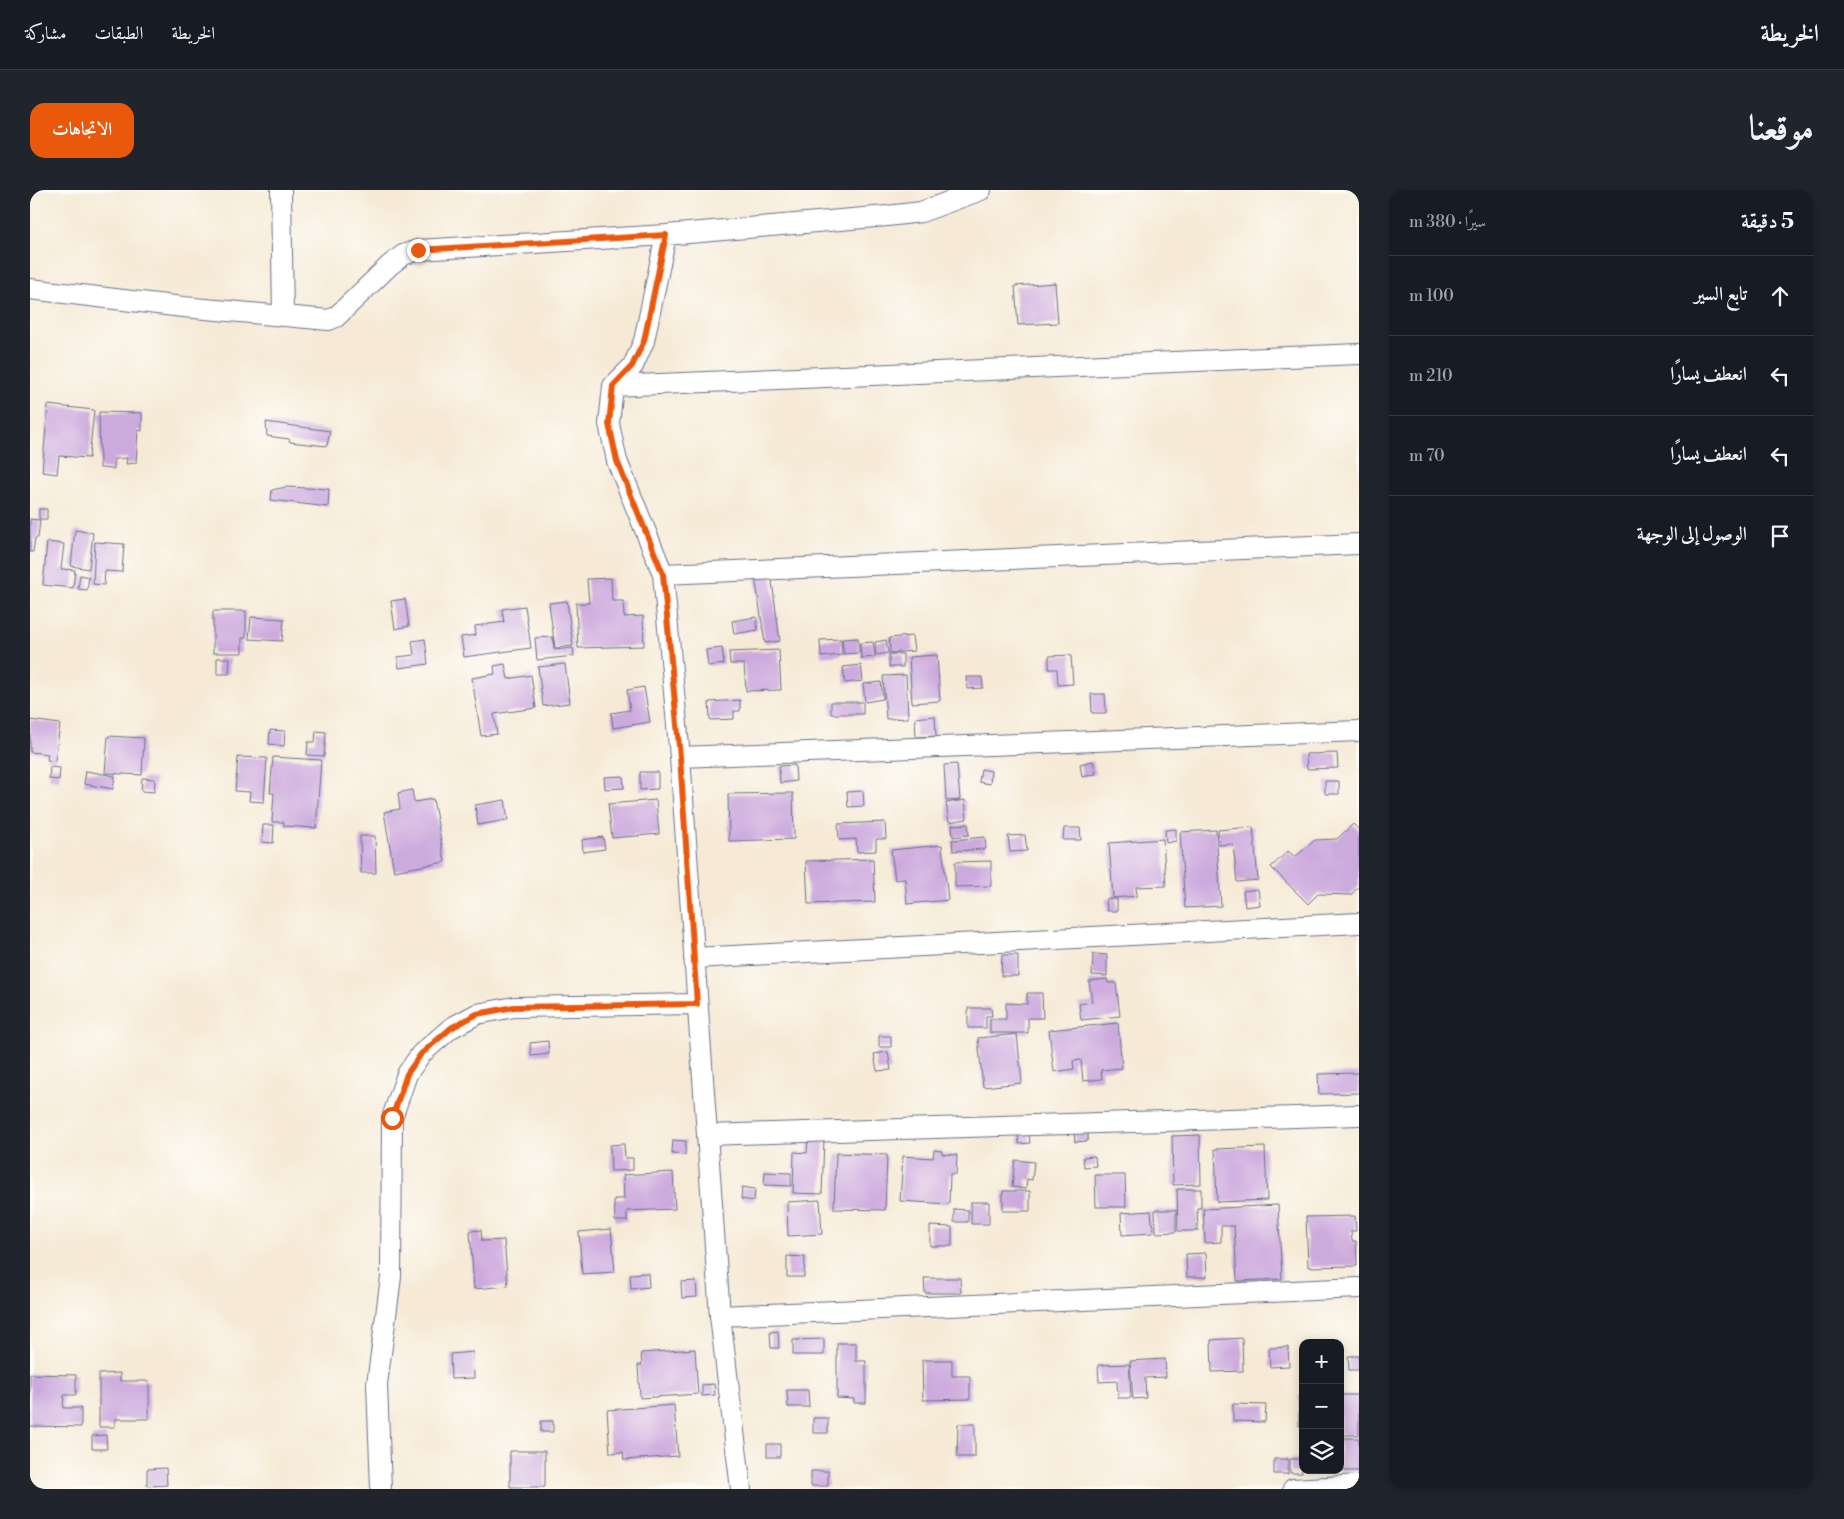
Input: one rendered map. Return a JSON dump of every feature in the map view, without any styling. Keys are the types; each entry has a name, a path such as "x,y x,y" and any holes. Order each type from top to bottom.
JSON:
{"street":[{"path":"281,190 284,316"},
{"path":"30,289 183,307 329,320 336,317 390,265 403,255 418,250 666,235 877,217 921,212 981,190"},
{"path":"666,235 644,341 632,366 613,386 609,424 617,461 663,574 680,757 720,1316 741,1489"},
{"path":"613,386 1359,354"},
{"path":"663,574 1359,544"},
{"path":"680,757 1359,731"},
{"path":"694,958 1359,923"},
{"path":"382,1489 377,1384 391,1277 392,1118 407,1074 421,1054 451,1028 477,1014 514,1007 697,1004"},
{"path":"707,1135 1359,1115"},
{"path":"720,1316 1359,1288"},
{"path":"1293,1489 1359,1485"}],"building":[{"path":"1055,283 1058,323 1018,325 1015,286"},
{"path":"48,405 94,410 89,458 59,456 57,474 42,472"},
{"path":"99,412 142,413 142,431 138,430 136,463 126,464 127,458 114,459 114,469 100,468"},
{"path":"266,422 330,431 327,446 290,442 289,439 267,436"},
{"path":"286,487 329,489 328,507 271,500 272,490"},
{"path":"39,509 47,509 47,519 39,519"},
{"path":"30,519 40,520 38,538 35,538 33,552 30,552"},
{"path":"75,530 93,533 89,569 71,566"},
{"path":"47,542 64,544 61,569 75,570 73,588 43,585"},
{"path":"95,542 124,544 122,572 105,571 104,585 93,584"},
{"path":"771,574 780,641 765,643 755,577"},
{"path":"80,575 89,577 87,590 78,589"},
{"path":"611,578 612,601 623,601 624,617 643,616 644,646 578,648 576,603 589,603 587,579"},
{"path":"405,599 409,626 395,629 391,601"},
{"path":"567,601 573,646 555,648 549,603"},
{"path":"525,606 531,648 464,657 461,637 476,635 475,626 504,622 502,609"},
{"path":"213,611 246,611 246,638 242,638 242,653 213,653"},
{"path":"251,617 284,619 282,641 249,639"},
{"path":"756,617 758,630 734,634 732,621"},
{"path":"912,636 914,651 890,653 889,638"},
{"path":"553,637 554,650 573,648 574,656 537,660 535,638"},
{"path":"858,638 859,653 844,654 842,639"},
{"path":"425,639 428,664 399,668 397,657 414,655 412,641"},
{"path":"841,639 842,655 821,657 820,640"},
{"path":"886,640 888,653 876,655 875,642"},
{"path":"873,642 875,657 861,658 860,643"},
{"path":"722,648 724,664 708,666 706,650"},
{"path":"779,650 781,690 746,691 744,664 730,664 729,652"},
{"path":"889,654 903,654 903,667 889,667"},
{"path":"937,655 940,701 912,703 909,657"},
{"path":"1071,655 1073,684 1058,685 1057,669 1049,669 1049,656"},
{"path":"217,658 230,658 229,674 217,674"},
{"path":"505,664 508,679 531,675 536,708 494,714 497,734 481,736 472,678 495,674 494,666"},
{"path":"565,664 570,703 543,706 538,667"},
{"path":"861,665 863,681 845,683 843,667"},
{"path":"906,675 908,718 886,719 883,676"},
{"path":"966,677 982,677 983,688 967,689"},
{"path":"881,682 883,699 865,702 863,684"},
{"path":"644,687 650,722 613,728 611,713 630,710 627,690"},
{"path":"1091,694 1105,694 1106,713 1092,713"},
{"path":"740,700 740,711 734,711 734,719 710,720 709,702"},
{"path":"831,702 863,702 863,714 831,714"},
{"path":"935,716 936,736 916,737 915,718"},
{"path":"30,720 60,724 55,761 47,760 48,754 30,752"},
{"path":"270,730 285,731 284,746 269,744"},
{"path":"316,731 326,732 324,756 307,755 308,742 315,742"},
{"path":"108,736 144,738 142,775 105,773"},
{"path":"1337,753 1338,768 1307,769 1306,754"},
{"path":"238,757 267,758 264,802 249,801 250,792 235,791"},
{"path":"273,757 321,760 316,828 284,826 284,822 272,822 274,793 270,793"},
{"path":"1093,761 1096,774 1082,777 1080,764"},
{"path":"957,764 960,800 946,801 944,765"},
{"path":"795,765 796,781 780,783 779,766"},
{"path":"50,767 60,768 59,780 49,779"},
{"path":"981,769 991,771 990,784 979,782"},
{"path":"86,771 115,776 113,789 84,784"},
{"path":"640,772 658,772 658,789 640,790"},
{"path":"623,776 624,788 605,789 604,777"},
{"path":"142,778 155,779 154,792 141,791"},
{"path":"1325,781 1339,781 1339,794 1325,794"},
{"path":"412,790 414,802 433,799 445,862 394,871 384,812 400,809 398,793"},
{"path":"863,791 864,806 848,807 847,792"},
{"path":"793,793 794,839 729,841 728,794"},
{"path":"505,800 508,820 478,825 475,805"},
{"path":"656,800 659,834 612,838 608,804"},
{"path":"965,800 967,819 949,822 946,803"},
{"path":"885,822 886,839 876,839 876,851 857,852 856,839 839,840 838,824"},
{"path":"968,824 969,835 953,837 952,825"},
{"path":"1353,824 1359,830 1359,886 1351,895 1318,894 1308,904 1271,867 1288,851 1295,857 1315,840 1337,839"},
{"path":"263,825 274,825 273,843 262,842"},
{"path":"1253,827 1258,880 1237,882 1233,844 1219,845 1218,830"},
{"path":"1064,828 1080,828 1081,840 1063,840"},
{"path":"1176,829 1176,841 1166,843 1165,830"},
{"path":"1216,830 1221,906 1185,908 1180,832"},
{"path":"1025,835 1027,851 1010,852 1008,836"},
{"path":"360,836 375,836 376,873 361,873"},
{"path":"603,837 605,849 583,852 582,840"},
{"path":"985,837 986,849 953,851 952,840"},
{"path":"1163,839 1166,886 1136,887 1137,896 1113,898 1109,843"},
{"path":"942,845 948,900 907,904 905,879 895,880 891,850"},
{"path":"873,859 875,902 808,904 806,861"},
{"path":"991,861 991,886 955,887 955,862"},
{"path":"1258,889 1260,905 1245,907 1243,891"},
{"path":"1106,899 1117,899 1117,911 1107,911"},
{"path":"1093,954 1107,955 1107,976 1092,975"},
{"path":"1002,955 1018,955 1018,976 1001,976"},
{"path":"1107,979 1108,983 1116,983 1120,1016 1081,1020 1079,1004 1092,1002 1089,981"},
{"path":"1027,993 1042,993 1043,1018 1028,1018 1028,1033 990,1033 990,1019 1006,1019 1006,1003 1027,1004"},
{"path":"968,1008 991,1008 992,1016 986,1016 986,1028 968,1028"},
{"path":"1118,1023 1122,1068 1101,1070 1102,1079 1083,1081 1081,1060 1073,1061 1074,1069 1054,1072 1049,1030"},
{"path":"1017,1034 1022,1083 983,1087 978,1038"},
{"path":"879,1036 891,1036 891,1047 879,1047"},
{"path":"548,1041 549,1054 531,1056 530,1043"},
{"path":"888,1052 891,1070 877,1071 874,1054"},
{"path":"1359,1073 1359,1093 1319,1094 1318,1074"},
{"path":"1029,1133 1030,1143 1019,1144 1018,1134"},
{"path":"1074,1133 1088,1133 1088,1141 1075,1142"},
{"path":"1200,1135 1201,1184 1173,1185 1172,1136"},
{"path":"808,1137 824,1138 822,1194 793,1193 794,1152 807,1153"},
{"path":"673,1140 686,1141 685,1155 672,1154"},
{"path":"624,1144 625,1158 633,1158 633,1170 611,1171 610,1145"},
{"path":"1265,1147 1267,1200 1217,1202 1215,1149"},
{"path":"934,1150 942,1151 942,1154 957,1155 956,1174 950,1174 949,1204 900,1201 903,1156 933,1158"},
{"path":"836,1153 887,1155 885,1210 834,1209"},
{"path":"1095,1156 1096,1166 1084,1167 1083,1157"},
{"path":"1015,1160 1034,1162 1032,1180 1027,1179 1026,1189 1012,1187"},
{"path":"673,1172 675,1209 627,1211 627,1221 615,1221 614,1199 624,1199 623,1175"},
{"path":"765,1172 791,1173 791,1186 764,1185"},
{"path":"1095,1175 1125,1175 1126,1207 1096,1207"},
{"path":"742,1187 755,1189 754,1201 741,1199"},
{"path":"1177,1189 1201,1189 1201,1208 1197,1208 1198,1231 1178,1231"},
{"path":"1003,1191 1030,1191 1030,1211 1003,1211"},
{"path":"820,1200 822,1234 788,1236 787,1202"},
{"path":"971,1202 989,1202 989,1224 971,1224"},
{"path":"1278,1205 1282,1279 1237,1281 1234,1226 1221,1226 1221,1242 1205,1243 1203,1209"},
{"path":"954,1209 968,1210 968,1222 954,1222"},
{"path":"1155,1210 1176,1210 1176,1232 1156,1233"},
{"path":"1151,1211 1153,1233 1122,1235 1121,1213"},
{"path":"1355,1216 1356,1231 1351,1231 1352,1241 1356,1241 1357,1266 1308,1267 1306,1217"},
{"path":"930,1226 952,1227 952,1246 930,1246"},
{"path":"611,1229 615,1272 582,1274 579,1232"},
{"path":"481,1230 482,1241 504,1240 508,1286 474,1289 470,1231"},
{"path":"1206,1253 1207,1277 1187,1277 1186,1254"},
{"path":"787,1256 805,1257 804,1277 787,1277"},
{"path":"648,1273 649,1287 631,1289 630,1274"},
{"path":"924,1278 960,1278 961,1293 925,1293"},
{"path":"696,1281 697,1297 682,1298 681,1282"},
{"path":"778,1331 779,1348 771,1348 770,1332"},
{"path":"1242,1338 1243,1371 1212,1372 1211,1340"},
{"path":"824,1339 824,1355 793,1355 793,1340"},
{"path":"837,1343 856,1343 856,1361 866,1361 866,1403 854,1403 854,1399 837,1398"},
{"path":"1288,1347 1289,1366 1270,1367 1269,1348"},
{"path":"695,1349 698,1394 640,1398 638,1365 642,1365 641,1353"},
{"path":"473,1352 474,1378 451,1379 450,1354"},
{"path":"1348,1356 1359,1356 1359,1370 1349,1370"},
{"path":"1165,1359 1166,1377 1145,1378 1146,1398 1133,1399 1130,1361"},
{"path":"922,1360 952,1360 952,1376 970,1376 970,1399 923,1400"},
{"path":"1129,1364 1131,1398 1118,1398 1117,1381 1099,1382 1098,1365"},
{"path":"120,1373 120,1381 149,1381 149,1419 115,1419 115,1427 99,1427 99,1374"},
{"path":"30,1374 76,1375 76,1395 64,1395 63,1408 81,1408 81,1427 30,1426"},
{"path":"714,1384 715,1395 702,1396 702,1385"},
{"path":"787,1390 808,1390 809,1407 788,1407"},
{"path":"1344,1395 1359,1395 1359,1435 1344,1435"},
{"path":"1233,1404 1266,1405 1265,1422 1233,1421"},
{"path":"674,1405 678,1456 624,1460 623,1452 610,1453 607,1410"},
{"path":"813,1418 828,1418 828,1433 813,1433"},
{"path":"541,1421 553,1421 553,1432 541,1432"},
{"path":"958,1424 975,1424 975,1457 957,1457"},
{"path":"106,1435 107,1449 92,1449 92,1436"},
{"path":"1344,1438 1359,1438 1359,1471 1344,1471"},
{"path":"767,1444 780,1444 780,1457 767,1457"},
{"path":"510,1451 545,1451 545,1487 510,1487"},
{"path":"1274,1459 1288,1459 1288,1474 1274,1474"},
{"path":"1290,1459 1299,1459 1299,1473 1290,1473"},
{"path":"166,1468 167,1485 147,1486 147,1469"},
{"path":"811,1471 828,1471 828,1486 811,1486"}],"route":[{"path":"392,1118 407,1074 421,1054 451,1028 477,1014 514,1007 697,1004 680,757 663,574 617,461 609,424 613,386 632,366 644,341 666,235 418,250"}]}
